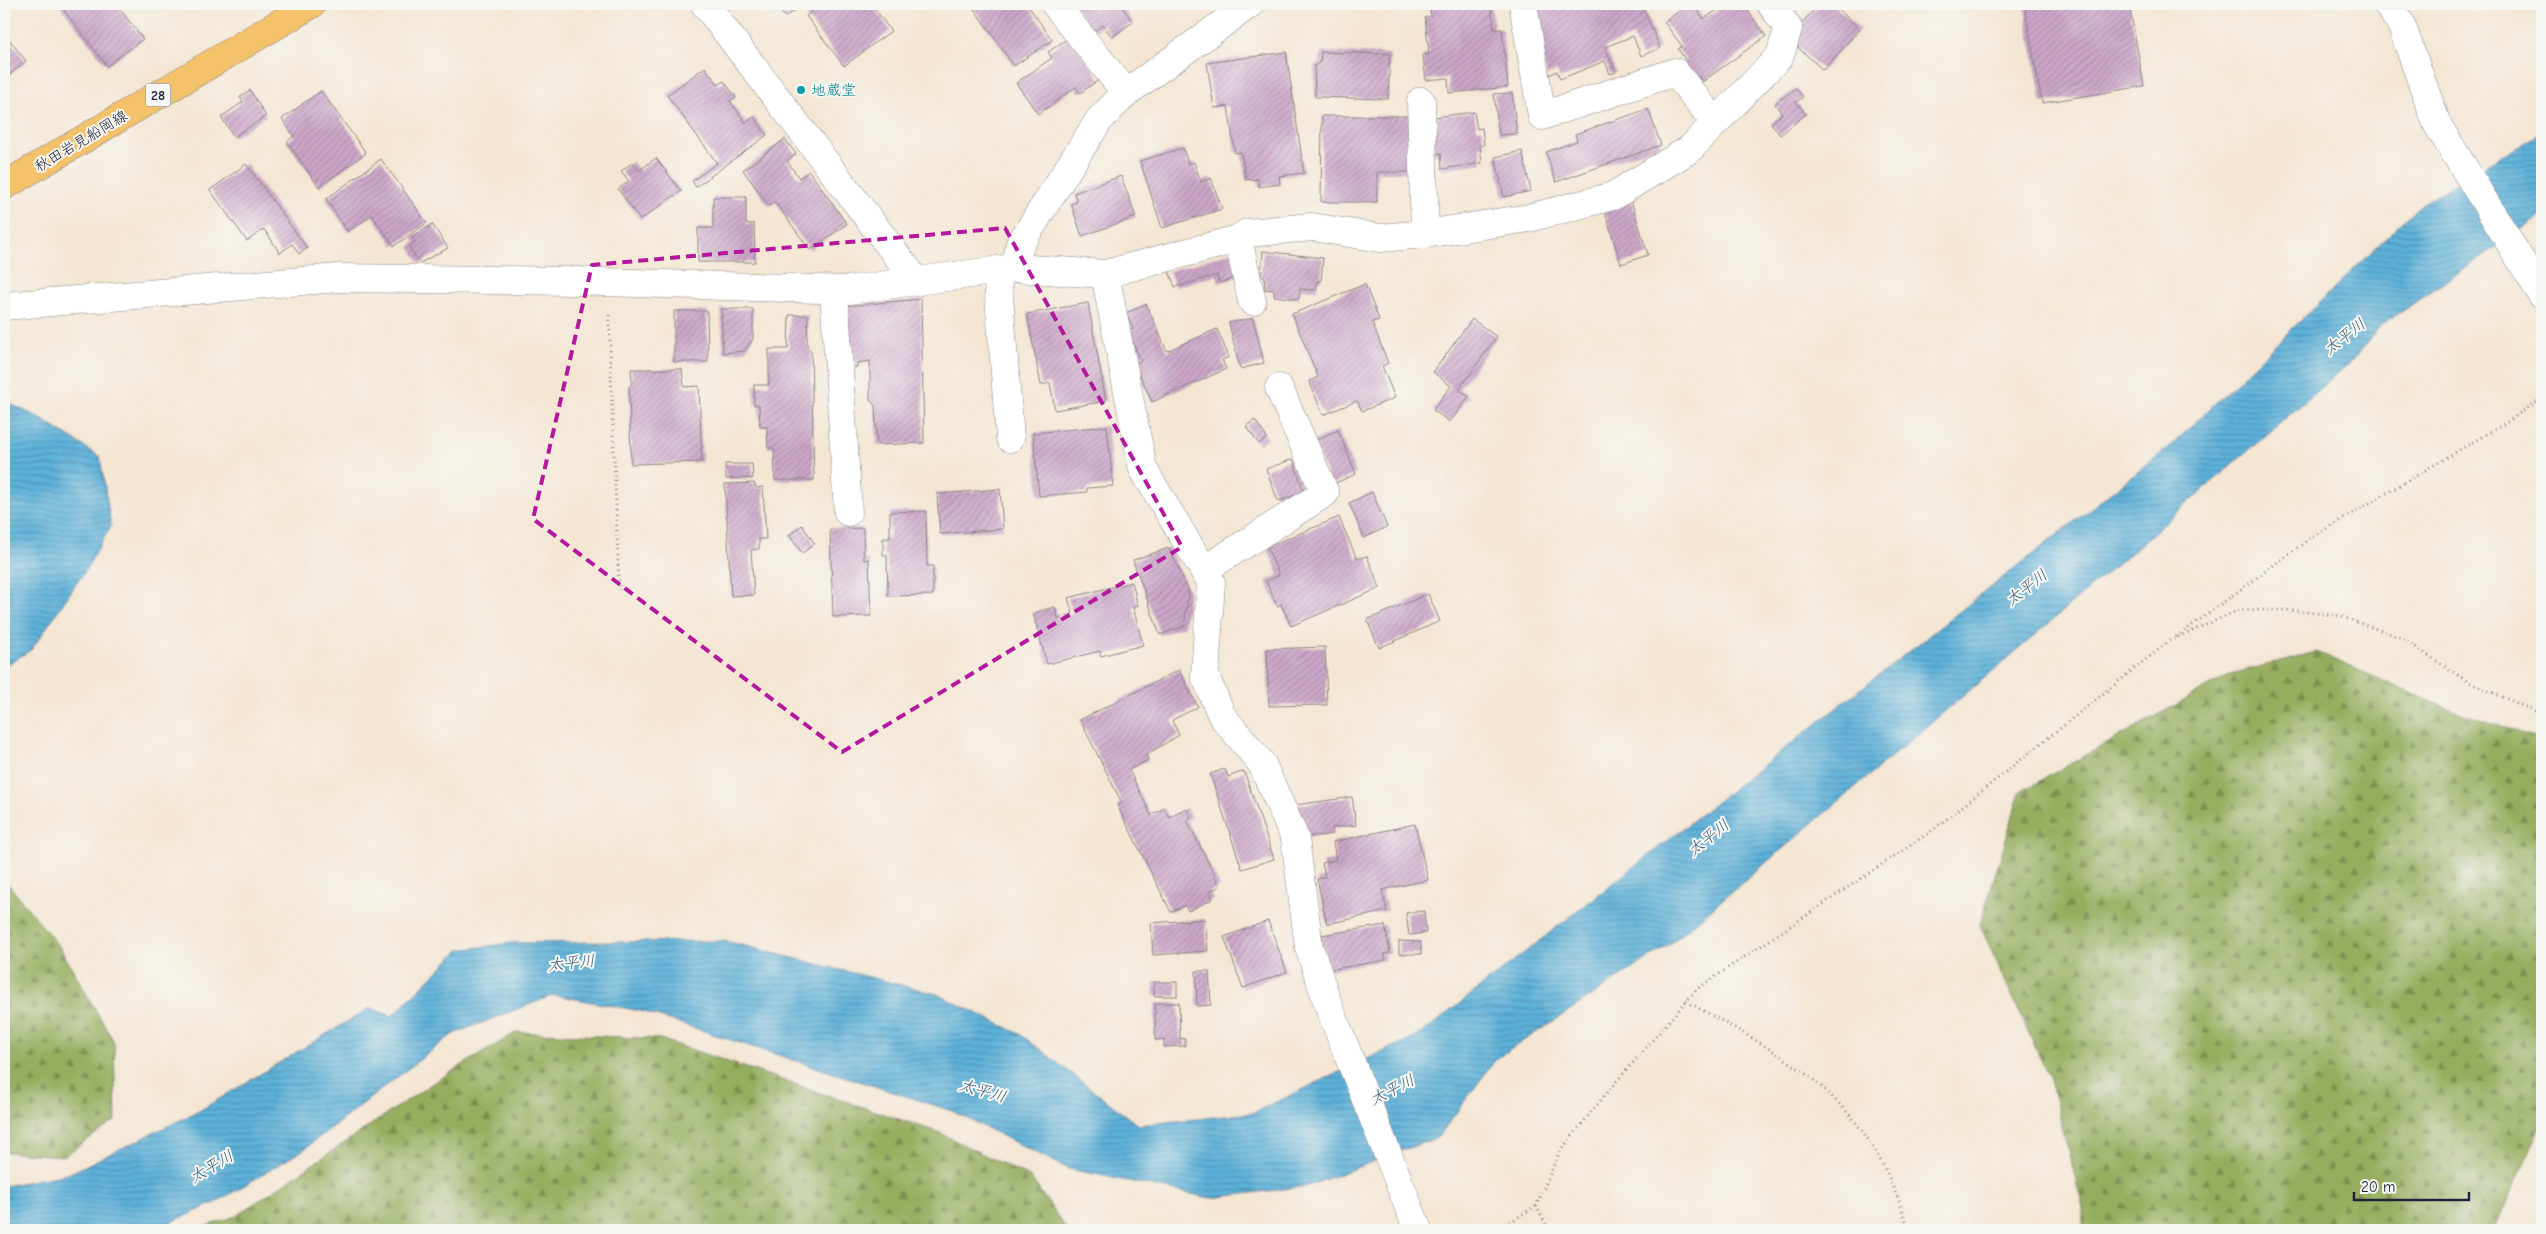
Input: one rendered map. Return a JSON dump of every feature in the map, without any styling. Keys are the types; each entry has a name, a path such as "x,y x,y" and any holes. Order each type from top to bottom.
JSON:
{"main road":[{"name":"秋田岩見船岡線","path":"4,186 312,4"}],"street":[{"path":"705,4 917,282"},
{"path":"1056,4 1126,93"},
{"path":"1010,438 1006,269 1098,120 1126,93 1250,4"},
{"path":"1522,4 1542,116 1675,72 1715,122"},
{"path":"4,306 338,278 608,282 834,290 917,282 1006,269 1106,274 1238,238 1247,233 1312,227 1380,238 1425,234 1529,218 1612,196 1690,149 1780,56 1788,28 1771,4"},
{"path":"2399,10 2437,124 2542,295"},
{"path":"1421,101 1425,234"},
{"path":"1238,238 1252,301"},
{"path":"1106,274 1143,469 1211,582 1205,676 1222,716 1262,764 1295,838 1309,947 1329,1007 1418,1230"},
{"path":"834,290 848,512"},
{"path":"1204,570 1325,493 1279,388"}],"path":[{"path":"608,282 619,590"},
{"path":"1497,1230 1536,1206 1560,1151 1609,1090 1697,989 1933,830 2169,641 2312,537 2506,422 2542,398"},
{"path":"2169,641 2239,610 2288,610 2340,616 2402,638 2468,682 2542,714"},
{"path":"1686,1001 1755,1039 1804,1070 1845,1108 1878,1154 1906,1216 1908,1230"},
{"path":"1536,1206 1549,1230"}],"highlighted area":[{"path":"1005,228 1182,547 842,752 533,519 592,265"}],"green space":[{"path":"2316,652 2444,707 2542,740 2542,1124 2494,1230 2083,1230 2083,1208 2050,1080 1980,925 2020,792 2231,674"},
{"path":"4,879 61,949 114,1042 116,1120 64,1156 4,1152"},
{"path":"517,1032 660,1039 940,1133 1031,1178 1067,1230 195,1230 236,1216 433,1083"}],"water":[{"name":"太平川","path":"2542,132 2542,216 2380,326 2354,359 2047,625 1670,944 1496,1059 1438,1137 1308,1186 1211,1198 1069,1169 952,1111 641,1011 554,995 453,1034 303,1150 215,1203 153,1230 4,1230 4,1186 68,1174 199,1111 370,1008 392,1016 459,950 512,943 725,941 937,994 1020,1034 1138,1125 1253,1113 1422,1033 2172,445 2420,205"},
{"path":"4,401 38,417 100,457 111,526 85,571 32,649 4,667"}],"building":[{"path":"59,4 116,4 143,39 107,66"},
{"path":"775,4 804,4 785,17"},
{"path":"822,4 871,4 891,31 844,66 806,16"},
{"path":"975,4 1027,4 1052,40 1014,66 972,6"},
{"path":"1073,4 1120,4 1133,22 1112,37 1103,25 1093,32"},
{"path":"1457,4 1491,4 1494,29 1502,29 1508,87 1449,93 1448,78 1426,80 1423,55 1429,54 1425,17 1431,17 1430,7"},
{"path":"1540,4 1642,4 1660,48 1641,56 1633,36 1605,47 1616,72 1610,74 1605,61 1560,79 1557,71 1547,76 1531,7"},
{"path":"1690,4 1693,4 1704,19 1726,4 1743,4 1766,36 1702,82 1699,76 1694,81 1683,65 1687,62 1678,49 1682,46 1664,22"},
{"path":"1819,4 1833,4 1860,29 1823,70 1794,44 1792,34"},
{"path":"2024,4 2129,4 2144,86 2042,103"},
{"path":"4,33 26,61 4,80"},
{"path":"1070,37 1100,79 1080,93 1076,87 1038,114 1016,83 1052,58 1048,52"},
{"path":"1286,52 1304,173 1279,176 1280,184 1259,187 1258,179 1246,180 1241,152 1235,153 1228,106 1214,108 1207,63"},
{"path":"1321,52 1390,54 1388,99 1315,97 1314,66 1320,62"},
{"path":"705,67 718,85 724,81 736,97 730,101 746,123 754,117 767,135 696,187 692,181 717,163 667,95"},
{"path":"1796,88 1803,97 1796,102 1806,114 1780,135 1771,123 1782,114 1775,104"},
{"path":"250,90 266,116 234,137 221,117 243,102 240,97"},
{"path":"321,91 366,153 319,187 287,142 294,136 282,119"},
{"path":"1512,93 1517,134 1499,135 1494,94"},
{"path":"1648,109 1661,145 1556,182 1546,152 1577,141 1575,134"},
{"path":"1474,112 1477,129 1482,128 1484,145 1480,146 1482,163 1442,169 1441,153 1433,154 1435,117"},
{"path":"1322,116 1410,116 1410,172 1377,172 1377,202 1321,202"},
{"path":"785,139 796,154 787,161 799,178 809,171 847,224 810,250 775,202 769,206 743,170"},
{"path":"1183,148 1188,164 1194,162 1201,182 1211,178 1222,209 1162,228 1140,161"},
{"path":"1522,151 1531,191 1504,197 1495,157"},
{"path":"656,158 681,191 640,220 618,189 629,181 621,171 633,162 639,171"},
{"path":"381,159 427,223 394,246 372,215 348,232 326,199"},
{"path":"246,164 307,248 299,254 292,244 280,253 264,229 247,241 210,190"},
{"path":"1121,176 1136,217 1082,236 1071,204 1077,202 1074,193"},
{"path":"713,197 746,197 746,224 754,224 755,262 698,262 698,228 713,228"},
{"path":"1630,197 1648,255 1621,264 1603,205"},
{"path":"432,224 448,248 420,263 409,247 415,242 412,238"},
{"path":"1234,251 1242,276 1219,283 1217,275 1175,287 1169,271"},
{"path":"1263,251 1323,258 1321,281 1317,281 1317,290 1300,289 1299,299 1274,296 1274,290 1264,289 1265,278 1261,275"},
{"path":"1365,284 1379,320 1372,322 1388,363 1382,366 1395,398 1362,411 1357,401 1323,415 1309,381 1318,377 1292,314"},
{"path":"921,299 924,443 877,445 875,406 870,399 870,361 857,363 857,367 842,368 845,306"},
{"path":"1088,303 1106,401 1055,410 1050,383 1041,385 1027,314"},
{"path":"1146,304 1167,351 1217,329 1229,357 1222,360 1226,369 1152,402 1135,364 1141,361 1128,331 1133,329 1126,313"},
{"path":"721,309 753,309 753,339 745,351 723,353"},
{"path":"674,311 707,311 708,362 674,362"},
{"path":"789,315 808,315 807,346 811,352 814,480 775,480 774,448 768,448 767,427 760,427 759,405 754,405 754,385 769,385 769,349 788,349"},
{"path":"1253,318 1264,363 1240,369 1229,323"},
{"path":"1472,319 1497,337 1459,389 1469,396 1450,422 1433,410 1451,386 1433,372"},
{"path":"631,369 682,369 684,387 699,386 702,462 631,464 629,387 632,383"},
{"path":"1255,420 1267,438 1259,444 1246,426"},
{"path":"1107,426 1113,486 1087,488 1087,492 1039,496 1033,433"},
{"path":"1338,430 1356,474 1331,485 1313,441"},
{"path":"1293,459 1304,492 1278,501 1266,469"},
{"path":"725,464 752,464 753,478 726,479"},
{"path":"754,483 756,488 763,487 766,539 759,539 759,549 751,550 754,595 731,596 725,484"},
{"path":"1000,489 1003,529 940,534 937,494"},
{"path":"1372,492 1387,527 1364,538 1349,503"},
{"path":"926,511 927,566 933,566 933,595 888,596 887,555 883,555 883,538 890,538 890,512"},
{"path":"1339,517 1357,559 1367,556 1380,588 1291,626 1281,604 1277,606 1266,581 1279,575 1267,547"},
{"path":"802,525 815,544 802,553 789,535"},
{"path":"863,528 864,560 869,559 871,616 833,617 830,529"},
{"path":"1169,548 1189,591 1184,626 1160,635 1133,560"},
{"path":"1132,582 1138,606 1133,607 1143,645 1101,656 1100,651 1047,664 1033,613 1055,607 1058,618 1073,614 1068,598"},
{"path":"1428,594 1440,621 1379,648 1367,620"},
{"path":"1325,647 1327,705 1269,706 1267,649"},
{"path":"1179,670 1198,707 1172,720 1179,735 1146,755 1148,760 1129,770 1151,815 1164,808 1169,817 1186,808 1191,818 1187,820 1220,886 1209,892 1213,899 1188,911 1185,905 1171,912 1117,805 1122,803 1080,720"},
{"path":"1225,769 1228,777 1244,771 1274,859 1242,869 1210,774"},
{"path":"1352,797 1356,825 1332,828 1333,834 1300,838 1295,805"},
{"path":"1415,824 1428,880 1382,890 1387,911 1327,924 1317,879 1325,877 1322,863 1336,860 1333,842"},
{"path":"1424,911 1426,933 1409,935 1406,913"},
{"path":"1205,919 1208,951 1153,955 1151,923"},
{"path":"1268,921 1287,972 1243,988 1224,937"},
{"path":"1385,925 1390,953 1384,954 1386,960 1328,970 1322,935"},
{"path":"1399,941 1421,942 1421,954 1399,954"},
{"path":"1196,971 1209,971 1211,1005 1197,1006"},
{"path":"1154,982 1177,982 1177,996 1154,996"},
{"path":"1155,1003 1179,1003 1180,1038 1185,1039 1185,1046 1164,1047 1164,1039 1155,1040"}],"place":[{"name":"地蔵堂","path":"801,90"}]}
